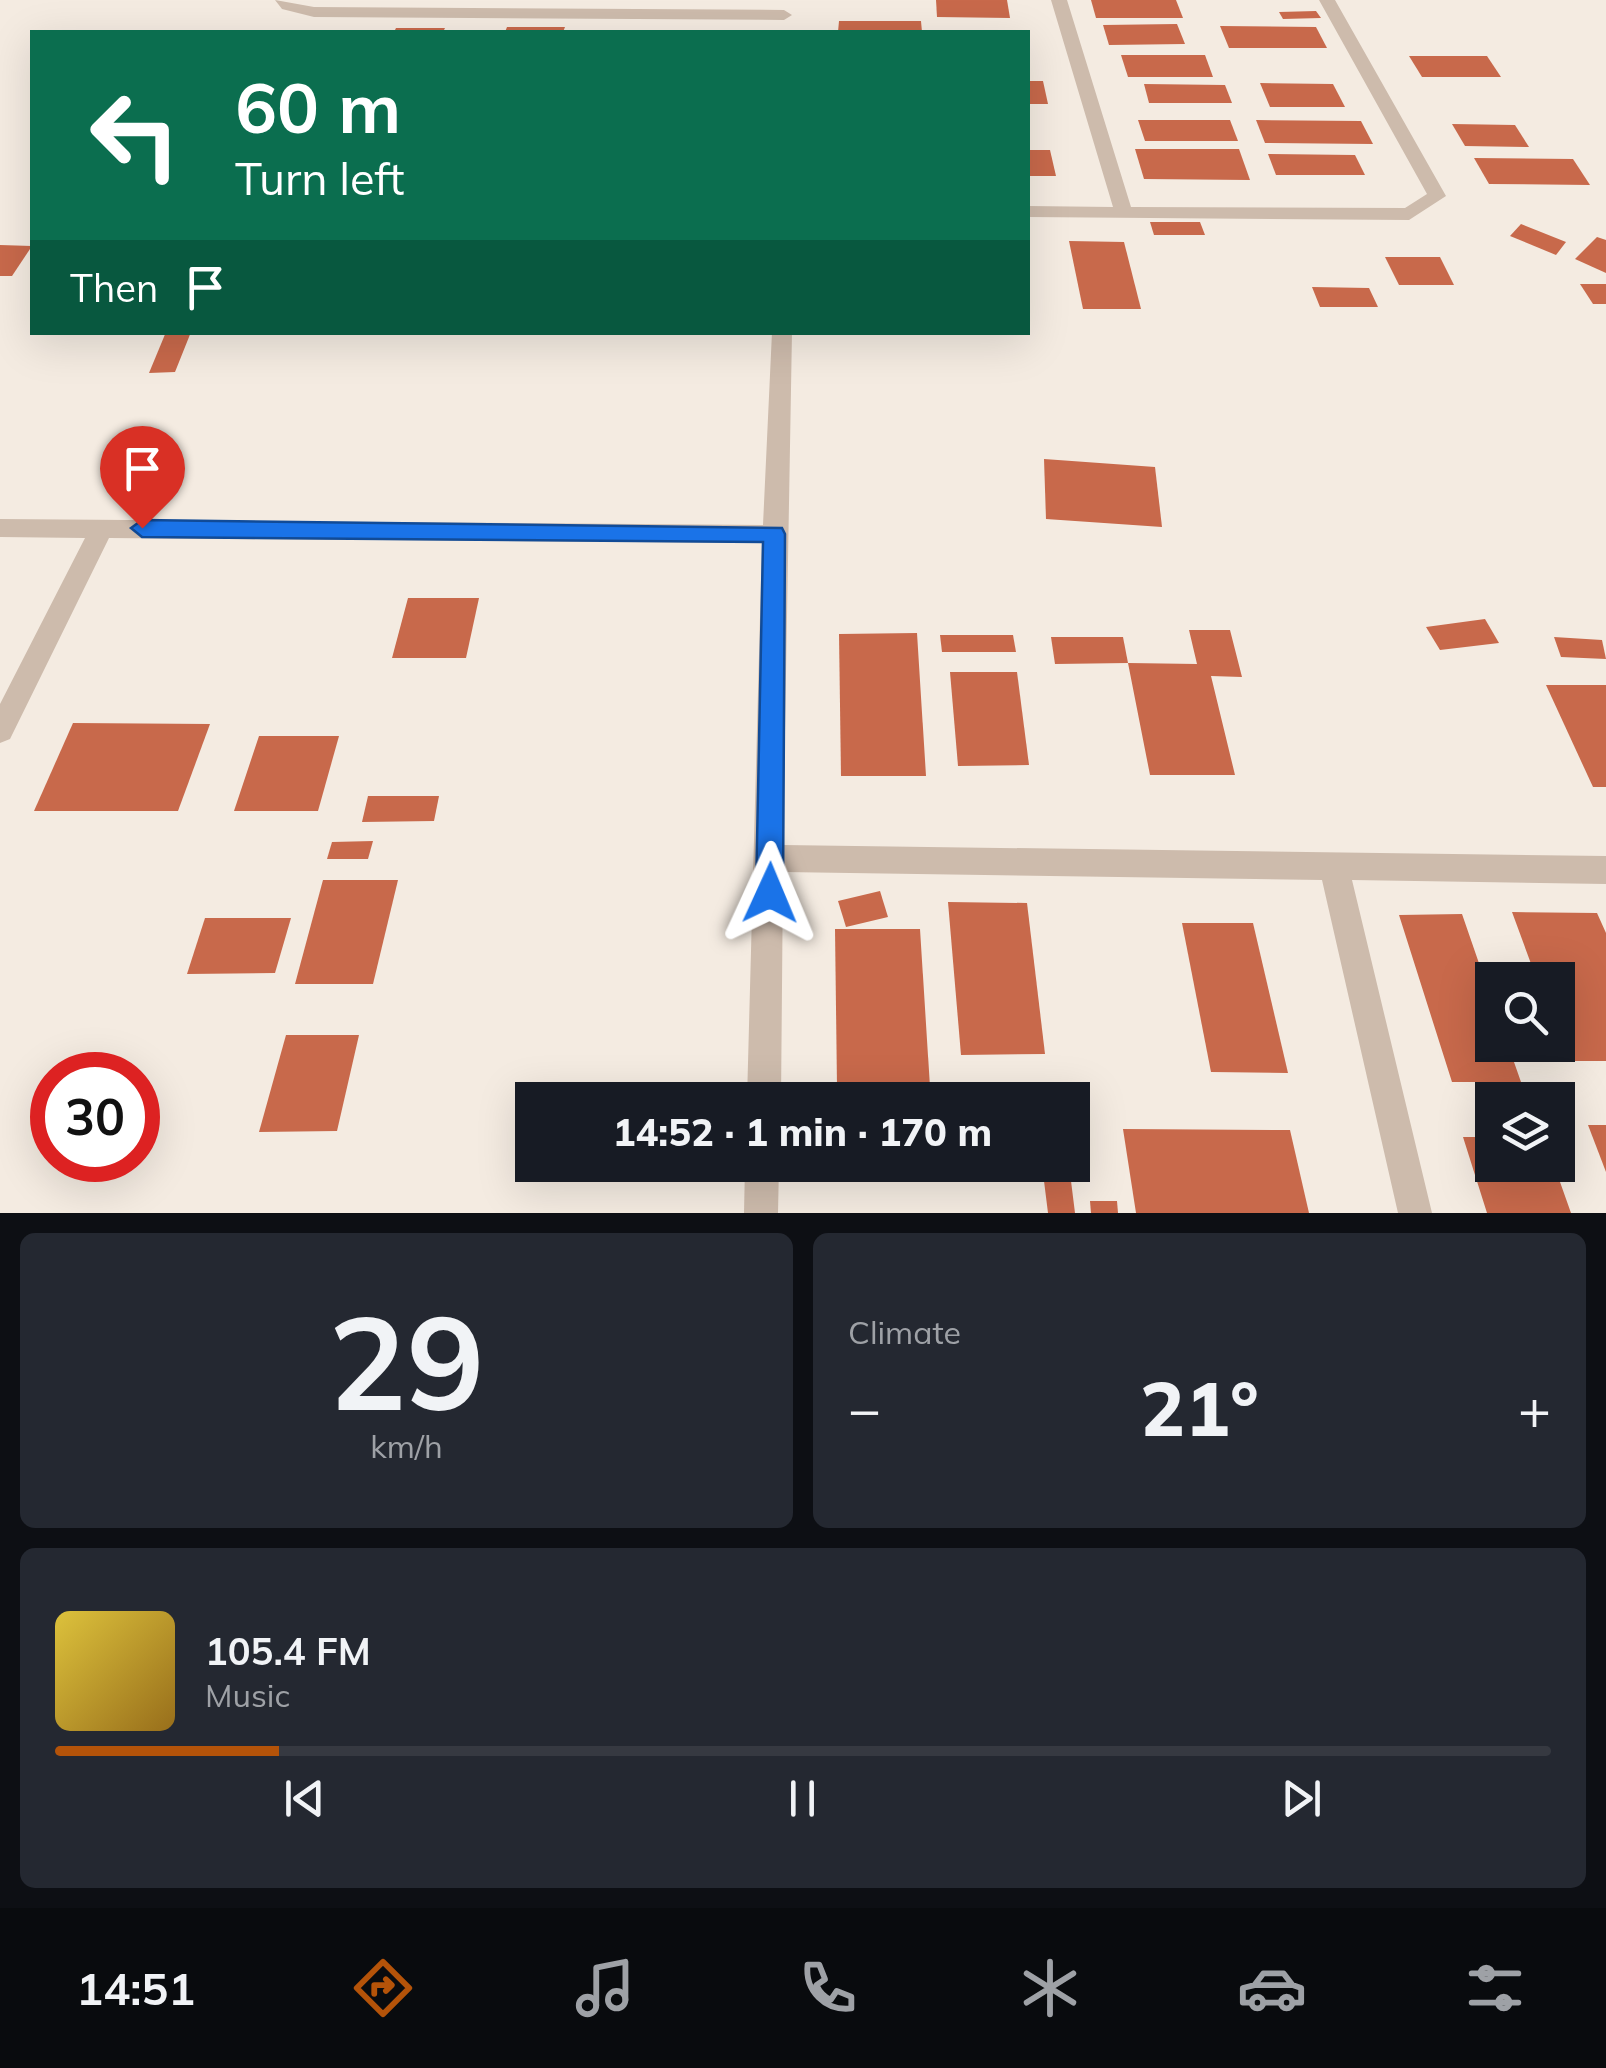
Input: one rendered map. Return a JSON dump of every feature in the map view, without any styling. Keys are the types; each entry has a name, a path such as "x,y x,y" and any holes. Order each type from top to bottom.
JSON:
{"street":[{"path":"283,0 287,6 314,12 505,6 784,16"},
{"path":"1060,0 1122,211"},
{"path":"1030,212 1409,214 1437,196 1328,0"},
{"path":"765,1082 774,534 782,335"},
{"path":"0,528 774,534"},
{"path":"0,732 102,528"},
{"path":"771,858 1606,870"},
{"path":"1334,866 1415,1213"},
{"path":"761,1213 762,1182"}],"building":[{"path":"936,0 1007,0 1010,18 937,17"},
{"path":"1091,0 1176,0 1183,18 1096,18"},
{"path":"1316,11 1321,18 1283,19 1279,12"},
{"path":"839,21 921,21 922,30 838,30"},
{"path":"1177,24 1185,44 1109,45 1103,25"},
{"path":"1220,26 1316,27 1327,48 1229,48"},
{"path":"507,27 565,27 564,30 506,30"},
{"path":"396,28 445,28 444,30"},
{"path":"1121,55 1205,55 1213,77 1128,77"},
{"path":"1409,56 1487,56 1501,77 1422,77"},
{"path":"1030,81 1043,81 1048,104 1030,104"},
{"path":"1260,83 1333,84 1345,107 1270,107"},
{"path":"1144,84 1225,85 1232,103 1149,103"},
{"path":"1138,120 1230,120 1238,141 1145,141"},
{"path":"1256,120 1361,121 1373,144 1265,143"},
{"path":"1452,124 1515,125 1529,147 1465,146"},
{"path":"1135,149 1239,149 1250,180 1144,179"},
{"path":"1030,150 1050,150 1056,176 1030,176"},
{"path":"1268,154 1355,155 1365,175 1276,175"},
{"path":"1474,158 1573,159 1590,185 1489,184"},
{"path":"1150,222 1200,222 1205,235 1154,235"},
{"path":"1521,224 1566,242 1556,255 1510,236"},
{"path":"1597,237 1606,240 1606,273 1575,259"},
{"path":"1069,241 1124,242 1141,309 1083,309"},
{"path":"0,245 30,246 12,276 0,276"},
{"path":"1385,257 1440,257 1454,285 1399,285"},
{"path":"1580,284 1606,284 1606,304 1593,304"},
{"path":"1312,287 1369,288 1378,307 1320,307"},
{"path":"165,335 190,335 175,372 149,373"},
{"path":"1044,459 1155,467 1162,527 1046,519"},
{"path":"408,598 479,598 466,658 392,658"},
{"path":"1485,619 1499,643 1440,650 1426,627"},
{"path":"1189,630 1230,630 1242,677 1211,676 1235,775 1150,775 1128,663 1197,664"},
{"path":"917,633 926,776 841,776 839,634"},
{"path":"940,635 1013,635 1016,652 942,652"},
{"path":"1051,637 1123,637 1128,663 1055,664"},
{"path":"1554,637 1602,640 1606,659 1561,657"},
{"path":"950,672 1017,672 1029,765 958,766"},
{"path":"1546,685 1606,685 1606,787 1593,787"},
{"path":"73,723 210,724 178,811 34,811"},
{"path":"259,736 339,736 318,811 234,811"},
{"path":"368,796 439,796 434,821 362,822"},
{"path":"373,841 368,859 327,859 332,842"},
{"path":"323,880 398,880 373,984 295,984"},
{"path":"880,891 888,917 846,927 838,901"},
{"path":"948,902 1027,903 1045,1054 961,1055"},
{"path":"1512,912 1597,913 1606,933 1606,1061 1575,1061 1575,962 1530,962"},
{"path":"1462,914 1479,962 1475,962 1475,1062 1514,1062 1521,1082 1452,1082 1399,915"},
{"path":"205,918 291,918 275,973 187,974"},
{"path":"1182,923 1253,923 1288,1073 1211,1072"},
{"path":"835,929 920,929 930,1082 837,1082"},
{"path":"286,1035 359,1035 337,1131 259,1132"},
{"path":"1588,1125 1606,1125 1606,1172"},
{"path":"1123,1129 1290,1130 1309,1213 1136,1213"},
{"path":"1463,1137 1475,1137 1475,1175"},
{"path":"1044,1182 1071,1182 1075,1213 1048,1213"},
{"path":"1477,1182 1560,1182 1571,1213 1487,1213"},
{"path":"1090,1201 1117,1201 1118,1213 1091,1213"}],"route":[{"path":"142,528 774,534 770,893"}]}
